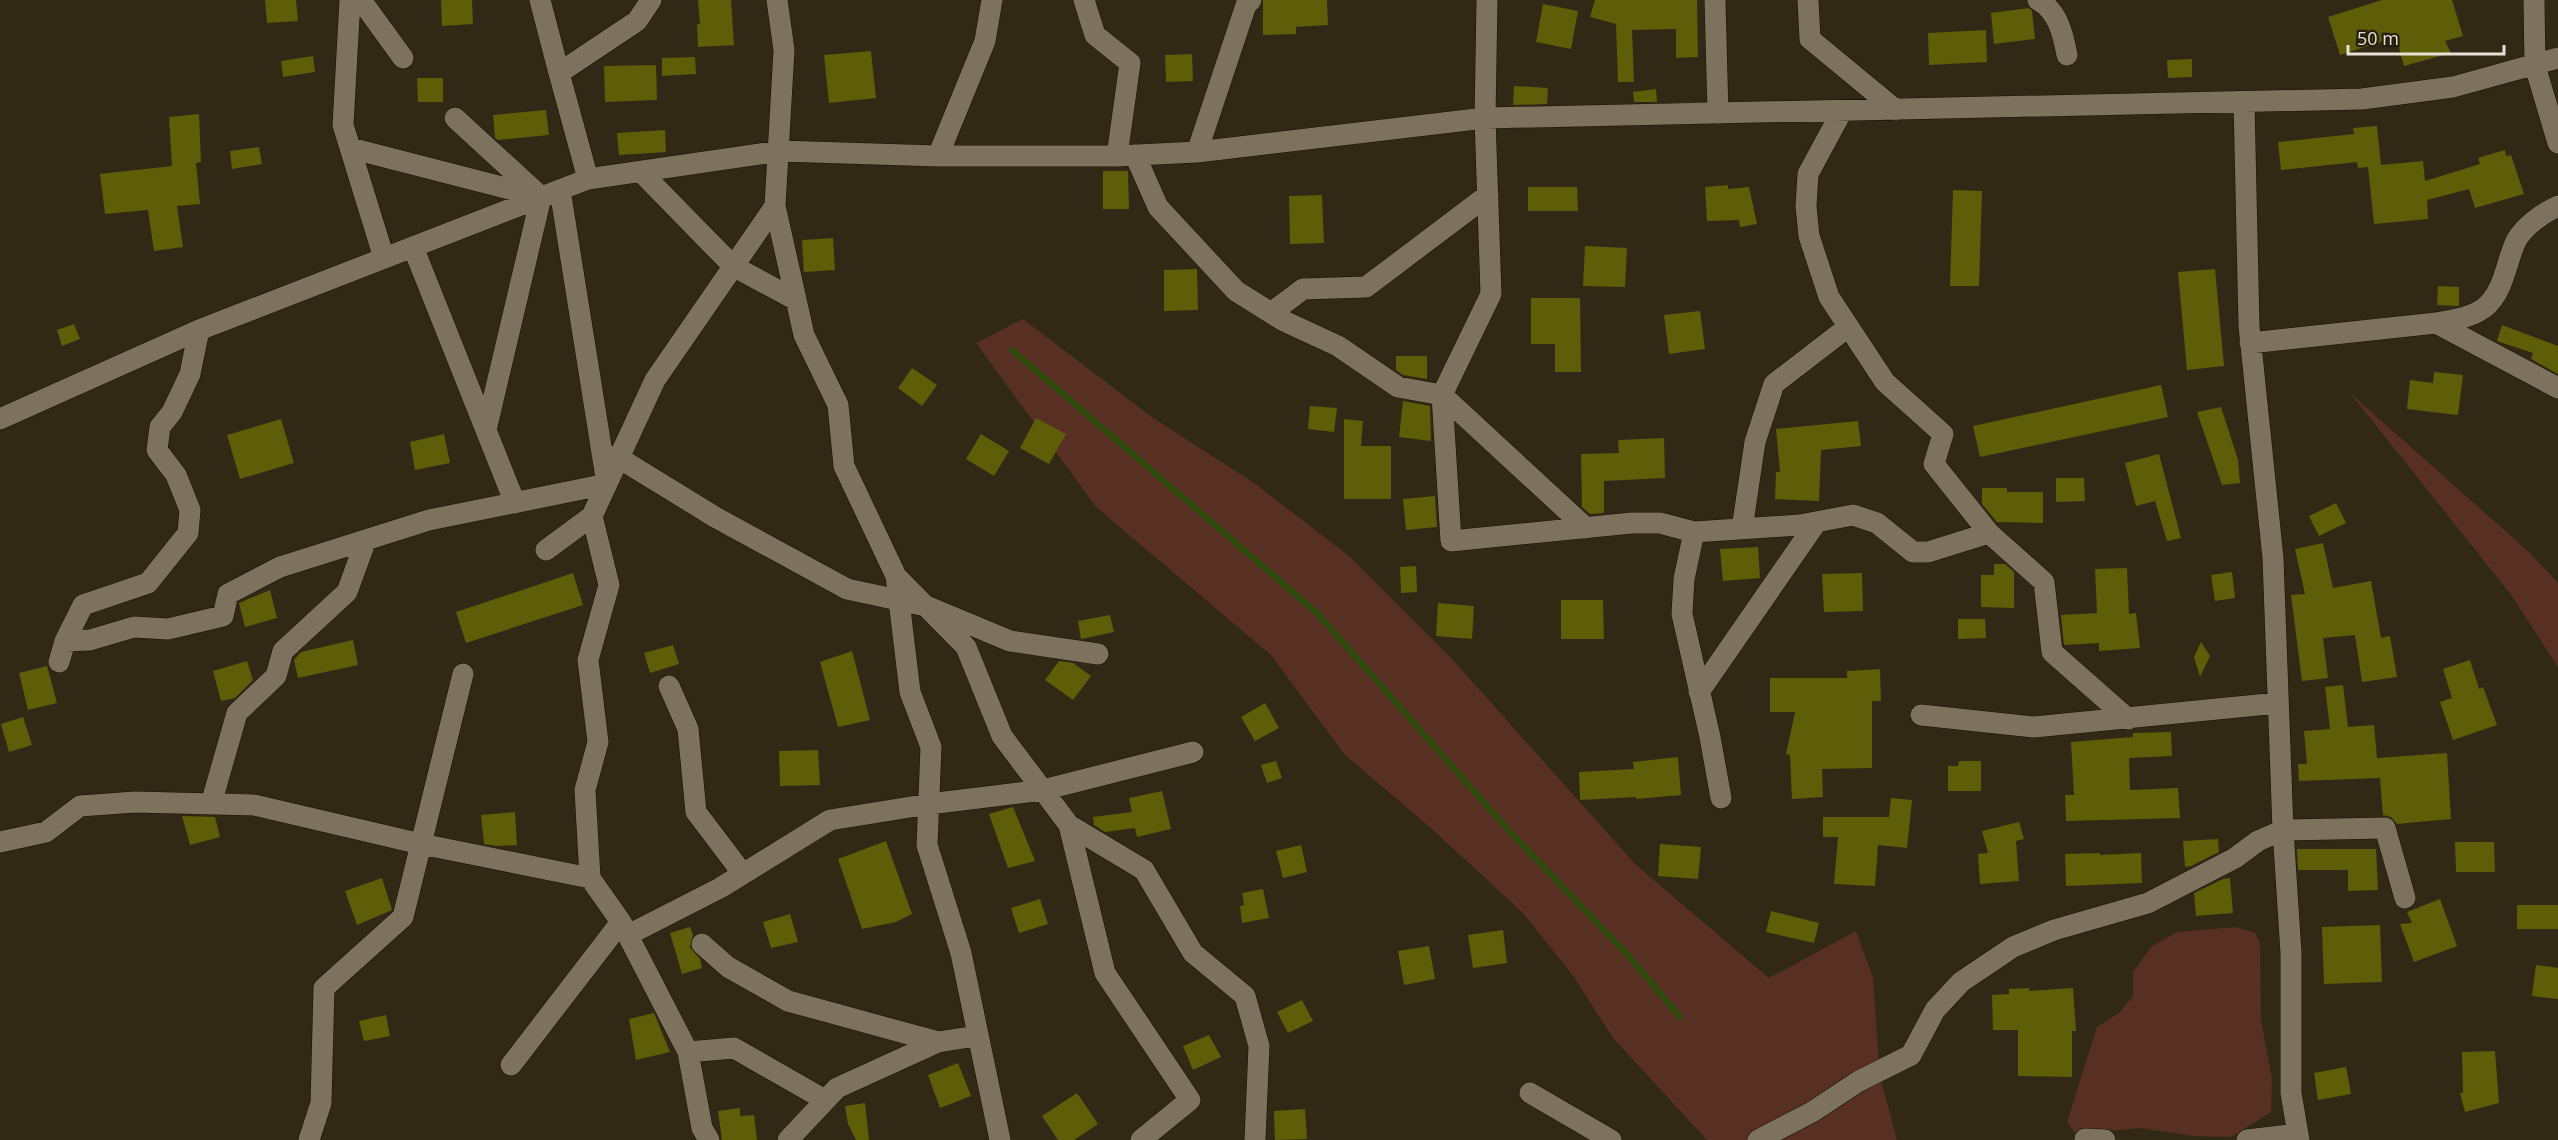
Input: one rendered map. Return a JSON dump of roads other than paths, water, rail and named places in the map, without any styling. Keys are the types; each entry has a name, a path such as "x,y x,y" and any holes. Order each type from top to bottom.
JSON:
{"street":[{"path":"350,0 344,125 384,258"},
{"path":"361,0 403,58"},
{"path":"540,0 588,179"},
{"path":"559,73 637,21 651,0"},
{"path":"777,0 784,50 780,151 775,206 804,335 838,405 844,466 896,576 910,692 931,747 927,845 961,953 976,1036 1000,1140"},
{"path":"938,156 985,41 992,0"},
{"path":"1084,0 1095,34 1130,63 1126,156 1158,207 1236,291 1271,313 1338,346 1398,387 1442,395 1586,528"},
{"path":"1197,152 1246,5 1251,0"},
{"path":"1487,0 1485,118 1491,294 1442,395 1451,541 1660,523 1694,532 1742,529 1816,522 1853,515 1877,523 1913,552 1928,552 1989,533"},
{"path":"1715,0 1718,114"},
{"path":"1808,0 1810,39 1896,110"},
{"path":"2038,0 2047,5 2062,30 2067,55"},
{"path":"2534,0 2535,66 2551,91 2558,143"},
{"path":"0,419 199,330 588,179 780,151 938,156 1126,156 1197,152 1485,118 2362,99 2453,87 2558,58"},
{"path":"2244,102 2250,343 2273,558 2283,830 2291,953 2290,1093 2299,1137 2247,1140"},
{"path":"1842,111 1808,174 1806,206 1809,236 1829,297 1885,382 1943,434 1934,464 1989,533 2044,582 2052,652 2128,719"},
{"path":"455,118 551,194 610,456 607,484 592,516 546,550"},
{"path":"350,148 551,194"},
{"path":"641,171 733,266 796,300"},
{"path":"486,429 551,194"},
{"path":"1271,313 1303,289 1366,287 1488,195"},
{"path":"610,456 655,380 775,206"},
{"path":"2250,343 2436,323 2466,317 2486,307 2503,279 2517,240 2535,221 2558,206"},
{"path":"413,247 515,502"},
{"path":"2436,323 2558,388"},
{"path":"1742,529 1755,442 1774,384 1848,327"},
{"path":"59,662 65,641 83,605 148,583 188,533 190,510 176,475 157,450 160,427 172,412 190,374 199,330"},
{"path":"610,456 715,517 847,588 926,606 1010,641 1098,654"},
{"path":"65,641 90,639 134,627 168,629 223,616 228,594 280,567 429,520 607,484"},
{"path":"592,516 609,585 588,660 598,741 585,790 591,878 624,928 688,1052 702,1128 709,1140"},
{"path":"1699,692 1816,522"},
{"path":"1694,532 1684,579 1682,614 1721,798"},
{"path":"211,804 237,713 276,676 283,651 347,592 366,540"},
{"path":"896,576 966,647 1002,736 1069,825 1144,870 1193,953 1245,996 1258,1046 1255,1140"},
{"path":"309,1140 321,1103 324,988 403,917 463,674"},
{"path":"669,686 688,729 696,812 743,874"},
{"path":"1921,715 2034,727 2278,703"},
{"path":"511,1065 624,928 743,874 830,820 929,804 1043,790 1193,752"},
{"path":"0,842 46,832 80,806 135,802 254,805 421,844 591,878"},
{"path":"1069,825 1105,973 1190,1100 1141,1140"},
{"path":"1758,1140 1812,1112 1859,1081 1911,1055 1935,1010 1961,982 2013,947 2054,930 2148,903 2235,858 2258,841 2283,830 2385,828 2405,898"},
{"path":"702,944 728,967 788,1001 938,1042"},
{"path":"788,1140 837,1088 938,1042 976,1036"},
{"path":"688,1052 734,1048 825,1100"},
{"path":"1530,1093 1611,1140"}],"waterway":[{"path":"1012,350 1317,613 1510,832 1627,954 1680,1017"}]}
